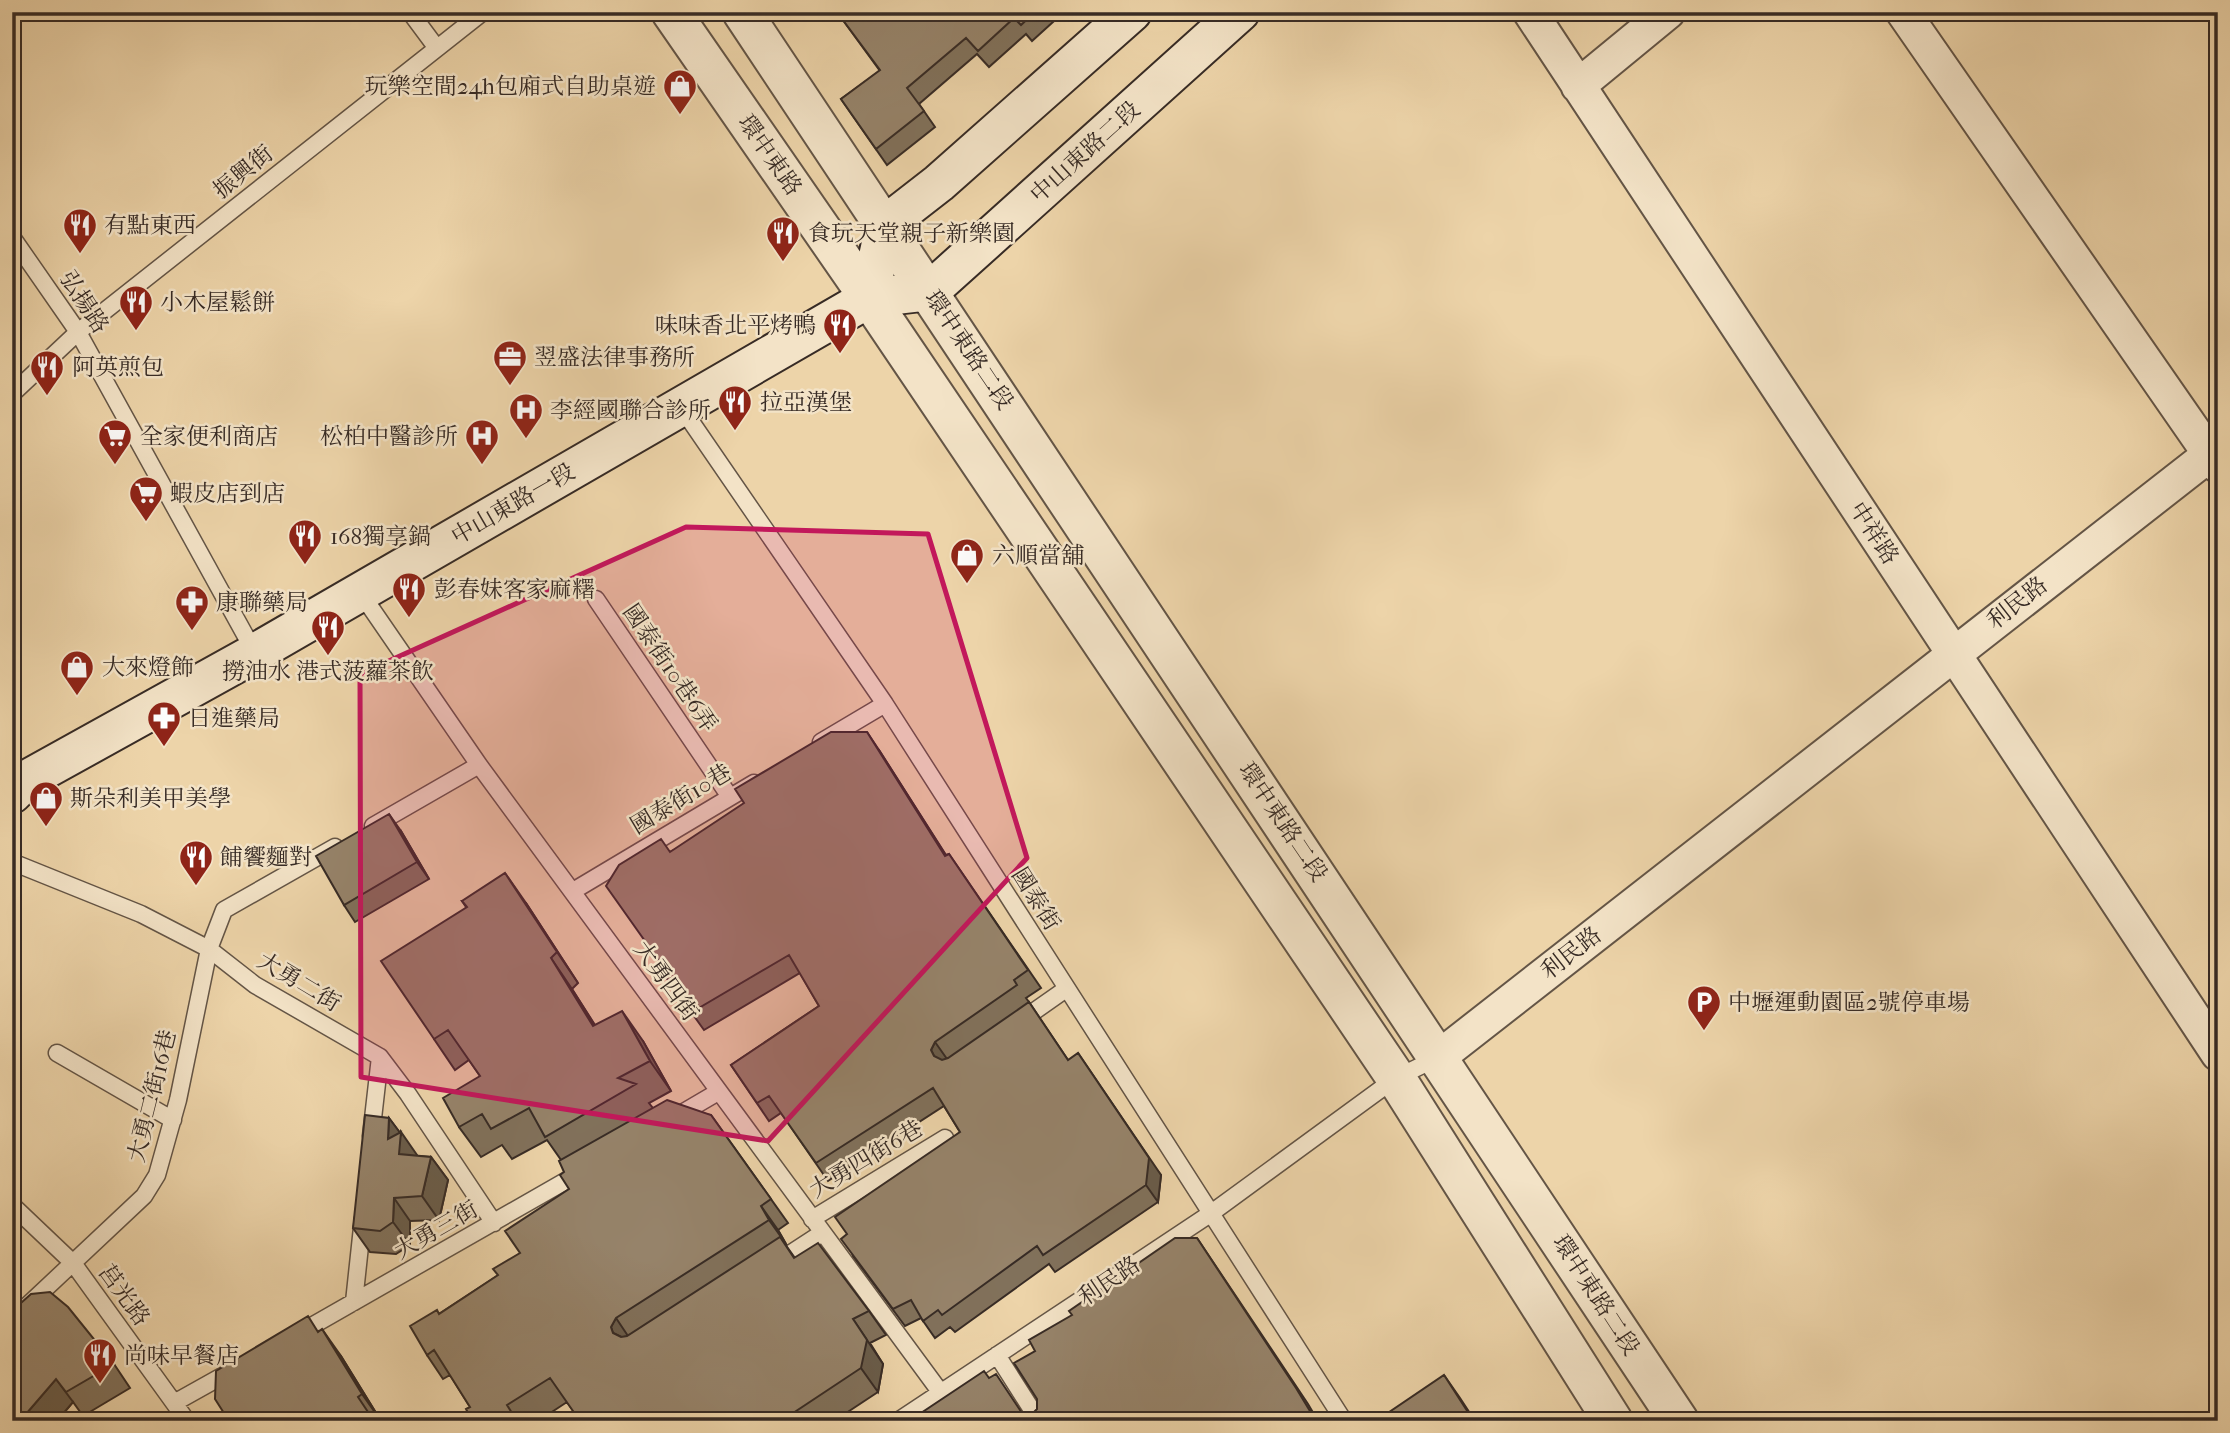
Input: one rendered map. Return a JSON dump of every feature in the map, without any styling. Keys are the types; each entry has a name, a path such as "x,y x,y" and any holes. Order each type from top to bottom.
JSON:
{"street":[{"name":"環中東路","path":"671,12 869,298"},
{"path":"742,12 885,225"},
{"path":"1132,12 939,183 885,225 869,298 1396,1078 1613,1421"},
{"name":"中山東路二段","path":"930,291 1240,12"},
{"name":"中祥路","path":"1530,12 2218,1054"},
{"path":"1578,86 1668,12"},
{"path":"1903,12 2215,457"},
{"name":"環中東路二段","path":"885,225 1679,1421"},
{"path":"869,298 930,291"},
{"name":"中山東路一段","path":"12,794 26,780 255,653 869,298"},
{"name":"利民路","path":"1439,1057 1952,653 2215,457"}],"lane":[{"path":"410,12 436,47"},
{"name":"振興街","path":"12,394 78,332 483,12"},
{"name":"弘揚路","path":"12,237 78,332 255,653"},
{"name":"國泰街","path":"681,407 885,704 1344,1421"},
{"name":"大勇四街","path":"360,592 479,765 941,1393"},
{"name":"國泰街10巷6弄","path":"596,599 730,797"},
{"path":"802,754 885,704"},
{"name":"大勇二街16巷","path":"12,1320 144,1196 157,1175 173,1120 209,949 224,910 479,765"},
{"name":"國泰街10巷","path":"573,891 765,776"},
{"name":"大勇二街","path":"12,862 141,914 209,949 255,985 380,1057 408,1094 494,1223"},
{"path":"1010,1028 1066,989"},
{"path":"57,1053 173,1120"},
{"path":"369,1152 380,1057"},
{"name":"利民路","path":"898,1421 1210,1214 1396,1078 1439,1057"},
{"path":"659,1127 718,1093"},
{"name":"大勇四街6巷","path":"812,1219 945,1138"},
{"name":"大勇三街","path":"282,1343 600,1161"},
{"name":"莒光路","path":"12,1205 73,1263 187,1421"},
{"path":"354,1302 364,1207"},
{"path":"764,1270 822,1233"},
{"path":"997,1355 1039,1421"},
{"path":"174,1403 246,1363"}],"highlighted area":[{"path":"686,527 928,534 1027,858 768,1141 361,1077 360,674"}],"building":[{"path":"837,12 1035,12 1021,25 1014,18 978,51 966,38 907,88 924,111 876,149 841,99 880,70"},
{"path":"831,732 867,732 945,856 949,854 1028,970 1014,980 1017,985 935,1042 931,1050 934,1056 942,1060 948,1058 1029,1002 1068,1060 1078,1053 1149,1158 1146,1185 1043,1255 1037,1246 942,1315 938,1310 923,1321 911,1300 893,1309 841,1239 847,1234 835,1217 960,1132 933,1088 816,1163 769,1096 757,1103 731,1065 819,1006 789,955 692,1012 606,886 619,865 661,839 670,852 744,803 735,789"},
{"path":"389,814 417,862 344,905 316,856"},
{"path":"505,873 557,952 551,958 593,1026 622,1011 650,1061 618,1078 636,1084 545,1137 529,1108 491,1129 482,1114 459,1127 443,1098 480,1076 448,1030 434,1039 381,961 467,907 462,901"},
{"path":"667,1100 711,1115 771,1199 761,1206 769,1220 616,1318 611,1327 613,1333 621,1337 627,1336 780,1237 794,1258 818,1243 869,1311 853,1319 867,1340 861,1368 781,1421 580,1421 550,1378 507,1405 517,1421 472,1421 466,1409 470,1407 434,1350 427,1355 410,1326 437,1310 439,1314 498,1275 493,1269 520,1253 505,1231 569,1189 560,1175 564,1172 559,1161"},
{"path":"365,1115 389,1118 388,1139 401,1132 399,1154 431,1157 422,1196 394,1198 393,1222 380,1231 353,1228"},
{"path":"1175,1238 1197,1238 1316,1421 922,1421 918,1415 984,1371 989,1378 996,1374 1022,1413 1032,1414 1037,1409 1037,1399 1014,1363 1035,1351 1029,1340 1072,1315 1069,1311"},
{"path":"50,1292 68,1307 114,1364 66,1392 56,1379 20,1421 12,1421 12,1311 31,1294"},
{"path":"308,1316 318,1332 322,1329 362,1394 358,1397 374,1421 229,1421 215,1399 216,1371"},
{"path":"1444,1375 1473,1420 1376,1421"}],"place":[{"name":"玩樂空間24h包廂式自助桌遊","path":"680,116"},
{"name":"有點東西","path":"80,255"},
{"name":"食玩天堂親子新樂園","path":"783,263"},
{"name":"小木屋鬆餅","path":"136,332"},
{"name":"味味香北平烤鴨","path":"840,355"},
{"name":"翌盛法律事務所","path":"510,387"},
{"name":"阿英煎包","path":"47,397"},
{"name":"拉亞漢堡","path":"735,432"},
{"name":"李經國聯合診所","path":"526,440"},
{"name":"全家便利商店","path":"115,466"},
{"name":"松柏中醫診所","path":"482,466"},
{"name":"蝦皮店到店","path":"146,523"},
{"name":"168獨享鍋","path":"305,566"},
{"name":"六順當舖","path":"967,585"},
{"name":"彭春妹客家麻糬","path":"409,619"},
{"name":"康聯藥局","path":"192,632"},
{"name":"撈油水 港式菠蘿茶飲","path":"328,657"},
{"name":"大來燈飾","path":"77,697"},
{"name":"日進藥局","path":"164,748"},
{"name":"斯朵利美甲美學","path":"46,828"},
{"name":"餔饗麵對","path":"196,887"},
{"name":"中壢運動園區2號停車場","path":"1704,1032"},
{"name":"尚味早餐店","path":"100,1385"}]}
